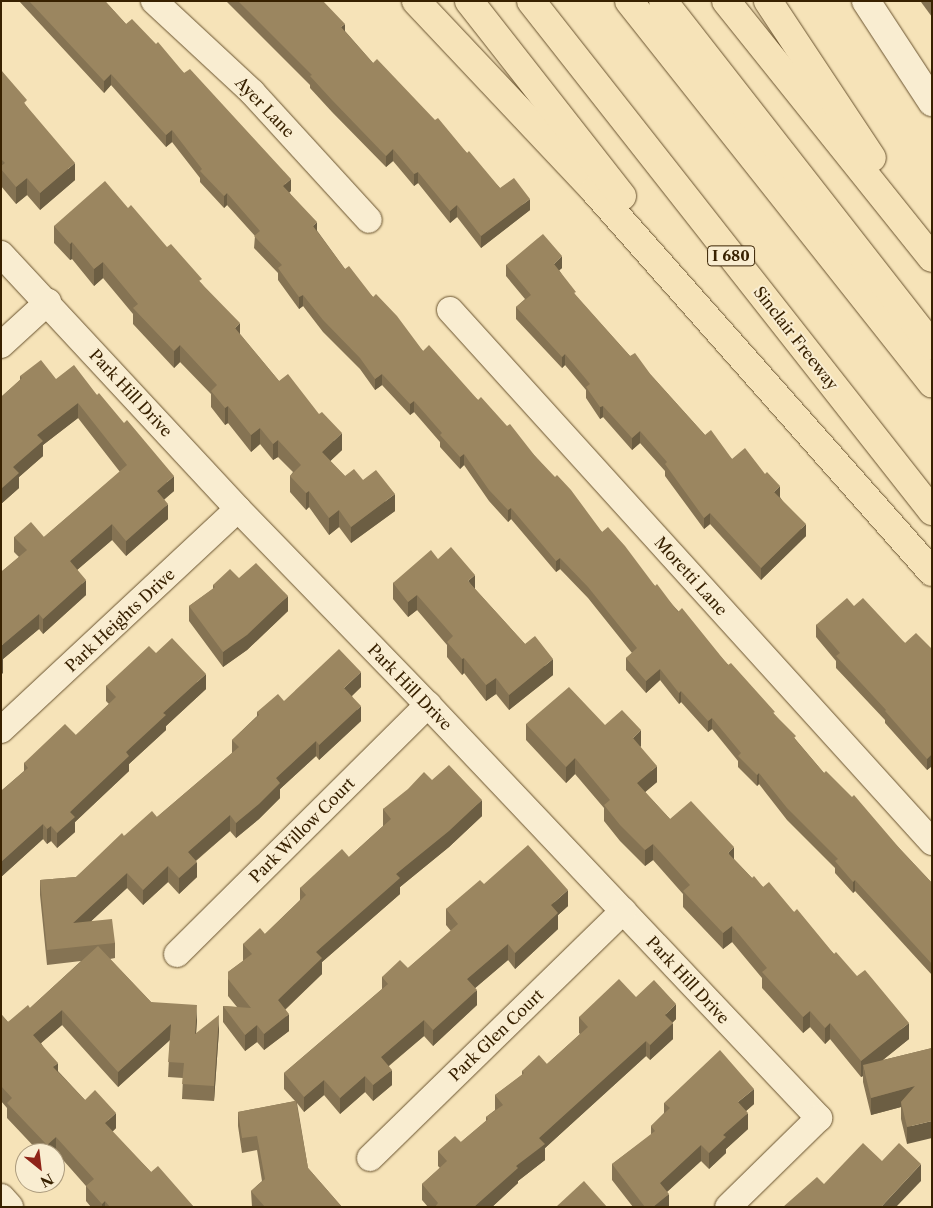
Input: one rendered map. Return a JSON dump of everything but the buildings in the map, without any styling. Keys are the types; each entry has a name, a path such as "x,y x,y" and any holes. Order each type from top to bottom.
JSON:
{"highway":[{"path":"416,1 594,190 932,572"},
{"path":"469,1 808,434"},
{"name":"Sinclair Freeway","path":"530,1 932,511"},
{"path":"630,1 932,383"},
{"path":"663,1 932,345"},
{"path":"726,1 932,258"},
{"path":"768,1 932,246"}],"street":[{"name":"Ayer Lane","path":"154,1 252,92 369,220"},
{"path":"866,1 932,102"},
{"name":"Park Hill Drive","path":"1,254 48,302 238,509 819,1118 728,1207"},
{"path":"1,345 48,302"},
{"name":"Moretti Lane","path":"450,310 932,842"},
{"name":"Park Heights Drive","path":"1,730 238,509"},
{"name":"Park Willow Court","path":"177,954 428,706"},
{"name":"Park Glen Court","path":"370,1158 623,911"},
{"path":"1,1198 9,1207"}]}
